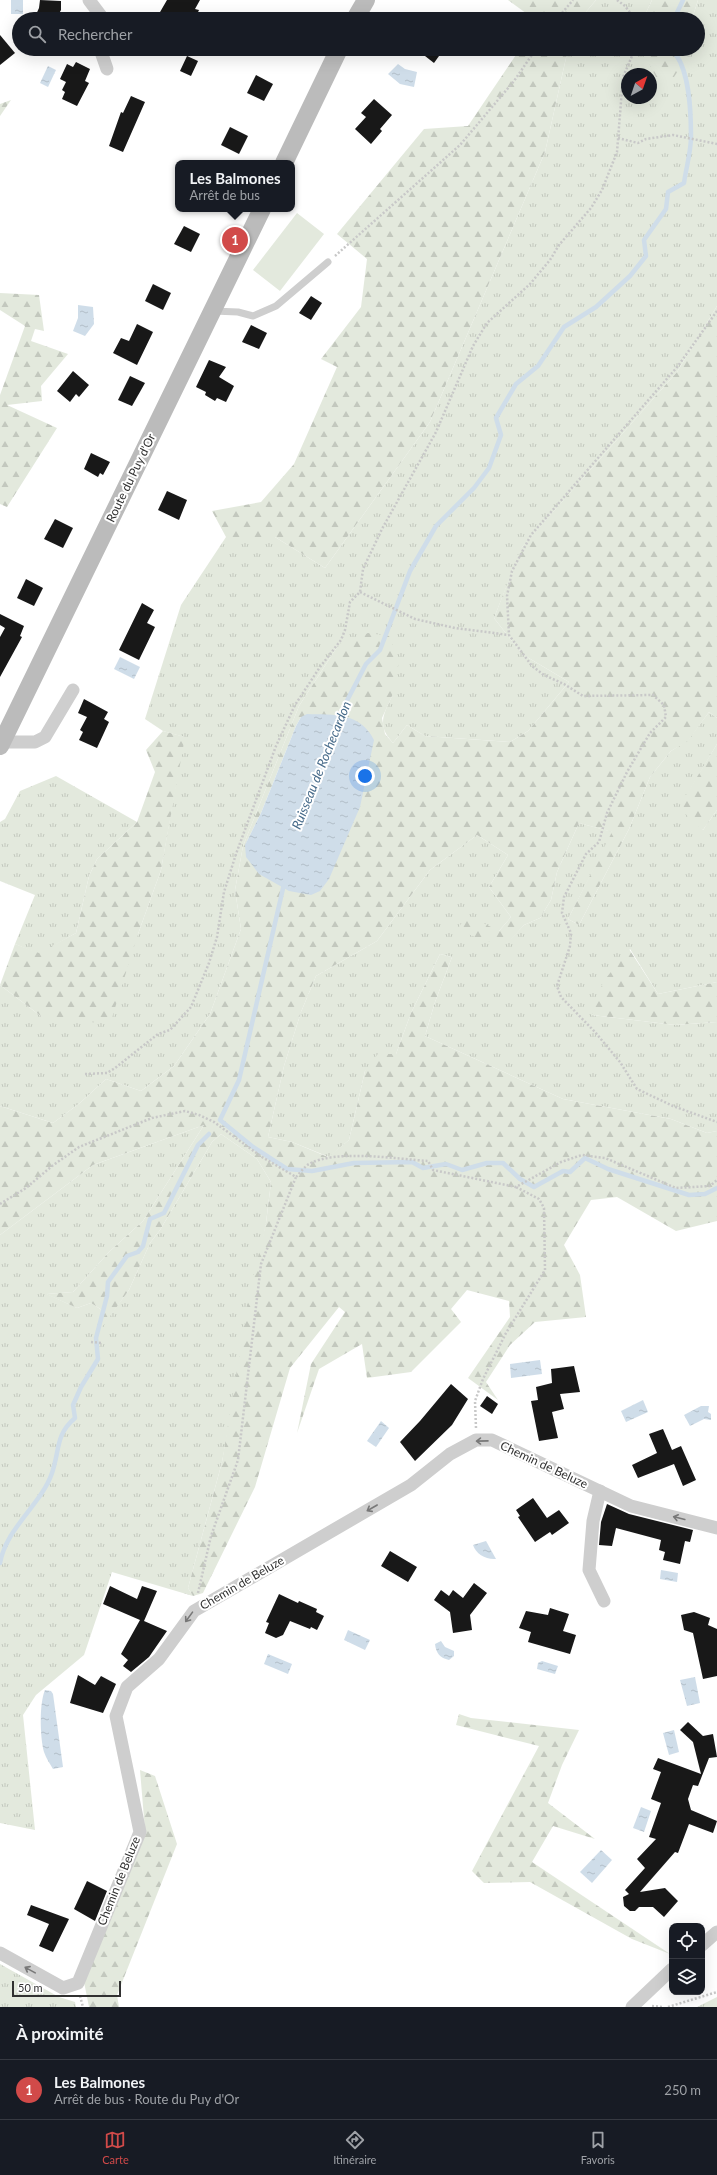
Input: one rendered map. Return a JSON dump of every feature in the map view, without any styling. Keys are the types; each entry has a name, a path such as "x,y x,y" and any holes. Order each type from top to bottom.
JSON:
{"main road":[{"path":"359,12 366,0"},
{"path":"285,160 336,56"},
{"name":"Route du Puy d'Or","path":"1,744 261,212"}],"street":[{"path":"89,0 98,12"},
{"path":"102,56 107,69"},
{"path":"1,744 35,742 45,737 73,690"},
{"name":"Chemin de Beluze","path":"0,1953 63,1988 78,1983 140,1832 116,1716 127,1687 158,1659 194,1611 411,1485 450,1454 476,1440 492,1440 631,1506 717,1528"},
{"path":"600,1491 593,1521 590,1570 604,1601"},
{"path":"705,1942 717,1932"},
{"path":"632,2007 669,1972"}],"lane":[{"path":"213,311 238,312 253,316 276,306 328,262"}],"path":[{"path":"563,12 573,0"},
{"path":"617,0 630,12"},
{"path":"328,262 460,145 514,80 531,56"},
{"path":"85,1074 107,1072 116,1068 158,1034 170,1030 191,1007 209,963 217,937 224,892 236,854 276,746 295,705 320,667 341,640 345,630 350,602 360,592 363,569 382,529 436,432 474,346 488,323 530,284 550,260 559,245 591,208 609,174 617,152 623,77 631,56"},
{"path":"618,138 638,143 646,139 674,135 717,144"},
{"path":"717,311 678,366 531,534 511,577 507,596 509,635 532,666 582,696 653,695 664,705 666,717 650,733 627,772 607,813 599,842 586,854 564,898 562,913 571,933 570,946 557,986 561,997 595,1032 620,1062 637,1089 673,1106 717,1122"},
{"path":"360,592 415,619 455,628 509,635"},
{"path":"0,1204 26,1188 52,1166 79,1147 152,1118 185,1111 199,1115 214,1122 262,1157 296,1177"},
{"path":"516,1187 560,1162 582,1155 605,1158 676,1188 710,1186 717,1180"},
{"path":"194,1611 211,1536 238,1460 261,1264 296,1177 308,1164 324,1160 355,1156 428,1161 433,1170 516,1187 539,1199 544,1208 545,1270 506,1332 483,1379 475,1401 476,1440"},
{"path":"91,1342 102,1342"},
{"path":"668,2007 717,1992"}],"green space":[{"path":"508,0 596,0 586,12 524,12"},
{"path":"596,0 652,0 646,12 586,12"},
{"path":"652,0 698,0 694,12 646,12"},
{"path":"698,0 717,0 717,306 677,372 522,547 494,618 522,654 569,682 528,731 510,742 425,736 407,725 393,743 388,737 383,726 384,715 392,696 339,644 299,706 243,846 235,890 241,929 210,1014 174,1066 141,1091 106,1079 80,1103 53,1123 0,1106 0,985 42,1017 138,934 161,870 184,737 163,731 145,719 181,605 226,537 275,537 325,568 430,422 545,152 566,56 705,56 705,12 694,12"},
{"path":"515,56 566,56 545,152 430,422 325,568 275,537 226,537 212,511 261,502 294,464 337,367 321,359 361,307 367,259 337,234 424,129 468,126"},
{"path":"645,56 687,56 672,80 657,77 657,68 651,68"},
{"path":"11,100 0,116 0,104"},
{"path":"297,213 324,234 280,291 253,270"},
{"path":"0,293 39,295 44,331 35,329 31,341 68,354 41,386 42,401 7,405 57,428 7,507 0,504 0,395 25,326 0,310"},
{"path":"717,306 717,718 709,712 688,741 671,751 650,777 629,829 579,925 568,919 612,832 579,823 557,872 551,900 540,918 524,925 508,943 486,941 457,930 467,915 499,931 511,917 489,887 508,855 477,835 430,870 377,941 316,976 301,1012 284,1066 268,1137 292,1142 328,1157 349,1140 365,1071 378,1054 396,1054 411,1013 440,954 452,957 435,1002 425,1036 563,1099 671,1119 707,1133 717,1131 717,1221 676,1231 617,1197 591,1200 564,1245 580,1275 586,1317 535,1322 510,1345 486,1382 498,1400 468,1378 510,1317 509,1301 467,1290 451,1309 461,1322 411,1372 367,1378 362,1344 319,1369 297,1433 311,1364 345,1312 339,1307 290,1368 255,1487 203,1593 193,1596 188,1588 222,1462 249,1296 266,1223 271,1182 257,1159 221,1134 212,1142 160,1230 150,1243 129,1290 95,1337 105,1312 91,1303 77,1308 46,1294 73,1292 109,1252 143,1221 204,1125 93,1165 0,1235 0,1106 53,1123 80,1103 106,1079 141,1091 174,1066 210,1014 241,929 235,890 243,846 299,706 339,644 368,633 389,636 399,662 392,696 382,718 385,734 393,743 407,725 425,736 510,742 528,731 569,682 522,654 494,618 521,548 677,372","holes":["301,717 369,731 245,845 261,813"]},
{"path":"709,712 717,718 717,744 681,805 703,830 717,810 717,982 658,994 630,949 592,1015 675,1025 717,1022 717,1131 707,1133 671,1119 563,1099 425,1036 435,1002 452,957 440,954 411,1013 396,1054 365,1071 349,1140 329,1157 292,1142 268,1137 284,1066 301,1012 316,976 377,941 430,870 477,835 508,855 489,887 511,917 499,931 507,943 524,925 540,918 551,900 557,872 579,823 613,832 568,919 579,925 629,829 650,777 671,751 688,740"},
{"path":"163,731 185,737 161,870 138,934 110,1024 42,1017 0,985 15,944 39,953 76,933 89,876 97,859 137,822 155,772 146,750"},
{"path":"717,744 717,810 703,830 691,822 680,805"},
{"path":"56,776 137,822 97,859 89,876 76,933 39,954 15,944 35,895 0,881 0,822 5,819 20,791"},
{"path":"629,949 658,994 717,982 717,1022 675,1025 592,1015 603,982"},
{"path":"204,1125 143,1221 109,1252 73,1292 47,1294 77,1308 91,1303 105,1312 96,1334 129,1290 150,1243 160,1230 212,1142 221,1134 257,1159 271,1182 266,1223 222,1462 188,1588 193,1596 112,1572 84,1655 36,1695 23,1715 35,1830 0,1823 0,1235 93,1165"},
{"path":"459,1714 471,1718 579,1730 562,1765 548,1803 595,1839 553,1826 532,1862 669,1954 632,1939 530,1882 484,1883 472,1871 539,1746 456,1725"},
{"path":"140,1770 155,1776 177,1844 117,1995 119,2007 89,2007 84,1982 145,1830"},
{"path":"0,1964 59,1997 75,2002 76,2007 0,2007"},
{"path":"717,1997 717,2007 697,2007"}],"water":[{"path":"11,0 23,0 23,12 12,12 11,14"},
{"path":"398,64 405,69 417,72 414,87 400,84 388,74"},
{"path":"48,66 56,70 48,87 40,83"},
{"path":"78,305 93,307 94,324 85,336 73,331 78,318"},
{"path":"120,657 140,667 134,679 114,669"},
{"path":"307,714 336,715 354,720 368,731 374,740 360,807 329,879 320,891 311,895 289,891 259,874 246,857 245,845 261,813 296,726 301,717"},
{"path":"540,1360 542,1374 511,1378 510,1364"},
{"path":"643,1400 648,1412 626,1422 621,1411"},
{"path":"701,1406 709,1406 708,1412 711,1414 711,1420 704,1419 690,1426 684,1415"},
{"path":"381,1421 389,1428 376,1447 367,1441"},
{"path":"486,1541 496,1559 479,1554 474,1548 473,1545"},
{"path":"661,1570 678,1573 677,1582 660,1579"},
{"path":"348,1630 370,1640 365,1650 344,1640"},
{"path":"441,1641 445,1647 454,1651 454,1656 449,1660 439,1655 436,1650 435,1644"},
{"path":"268,1654 292,1664 288,1674 264,1664"},
{"path":"542,1661 558,1666 555,1674 537,1669 538,1663"},
{"path":"695,1677 700,1703 687,1706 680,1680"},
{"path":"45,1690 51,1691 53,1694 63,1767 53,1769 44,1752 42,1738 41,1712"},
{"path":"674,1730 679,1752 669,1755 663,1733"},
{"path":"641,1807 651,1811 644,1832 633,1828"},
{"path":"601,1850 612,1860 592,1883 580,1872"}],"building":[{"path":"40,0 61,1 60,12 37,12"},
{"path":"167,0 200,0 195,9 199,10 198,12 160,12"},
{"path":"0,35 12,49 12,55 0,65"},
{"path":"187,56 198,61 191,76 180,71"},
{"path":"425,56 439,56 434,63"},
{"path":"76,62 90,69 85,81 89,83 77,106 62,99 65,92 62,90 66,82 60,79 67,64 73,67"},
{"path":"256,75 273,84 264,101 247,93"},
{"path":"131,96 145,102 123,152 109,146 121,112 123,113"},
{"path":"374,99 392,115 380,129 382,131 371,144 355,129 366,117 361,113"},
{"path":"230,127 248,136 239,154 221,145"},
{"path":"184,226 200,234 191,252 174,244"},
{"path":"153,284 171,293 163,310 145,301"},
{"path":"311,296 322,303 311,320 299,313"},
{"path":"137,324 153,332 137,365 113,353 121,338 129,341"},
{"path":"251,325 267,333 259,349 242,342"},
{"path":"209,360 226,367 219,377 234,386 226,402 217,398 215,401 205,395 206,392 196,387"},
{"path":"73,371 89,385 79,397 76,394 70,402 57,391"},
{"path":"130,376 145,383 132,406 118,400"},
{"path":"91,453 110,462 103,475 100,473 98,477 84,469"},
{"path":"167,491 187,500 179,520 158,510"},
{"path":"55,519 73,528 63,548 44,539"},
{"path":"26,579 43,588 34,606 17,598"},
{"path":"142,603 154,610 147,623 155,627 139,660 119,650"},
{"path":"0,614 24,626 20,636 22,637 0,677 0,637 5,628 0,625"},
{"path":"84,699 108,712 104,719 109,722 97,748 79,740 83,732 80,730 87,717 78,713"},
{"path":"574,1366 580,1392 560,1394 564,1409 552,1412 558,1438 539,1441 531,1401 538,1400 536,1387 552,1383 551,1369"},
{"path":"451,1384 468,1399 452,1425 415,1461 400,1442"},
{"path":"487,1396 498,1404 492,1414 480,1406"},
{"path":"663,1429 672,1450 681,1446 696,1480 683,1486 674,1464 638,1478 632,1465 657,1453 649,1434"},
{"path":"533,1498 547,1518 559,1510 569,1523 552,1535 550,1532 535,1542 518,1517 520,1516 516,1510"},
{"path":"607,1504 629,1514 693,1530 690,1542 685,1541 680,1564 663,1560 665,1552 659,1550 661,1540 616,1528 612,1546 599,1545 601,1522"},
{"path":"390,1551 417,1567 408,1582 381,1566"},
{"path":"474,1583 487,1593 470,1615 472,1630 453,1633 450,1612 434,1600 441,1590 449,1596 453,1590 463,1598"},
{"path":"110,1586 137,1599 142,1586 157,1591 144,1621 167,1631 149,1657 131,1672 123,1666 128,1660 121,1654 140,1620 103,1604"},
{"path":"279,1594 298,1603 299,1601 317,1609 316,1612 324,1616 317,1630 311,1627 310,1629 290,1621 283,1635 276,1638 265,1633 269,1623 266,1622"},
{"path":"550,1608 569,1614 563,1631 576,1635 570,1654 528,1642 531,1632 519,1628 526,1611 548,1615"},
{"path":"694,1612 710,1618 708,1625 717,1629 717,1676 703,1679 693,1633 684,1630 681,1615"},
{"path":"78,1675 95,1685 101,1676 116,1684 103,1713 70,1703"},
{"path":"688,1722 703,1736 713,1734 717,1757 709,1758 698,1786 693,1785 688,1799 691,1810 717,1821 713,1833 689,1824 678,1853 675,1852 640,1892 665,1888 678,1901 664,1917 653,1907 639,1907 635,1911 630,1911 624,1906 623,1897 629,1894 625,1890 645,1868 637,1859 656,1839 649,1837 661,1803 651,1799 661,1772 653,1769 658,1758 701,1774 693,1742 680,1730"},
{"path":"87,1881 107,1891 95,1921 74,1909"},
{"path":"31,1905 69,1919 53,1952 39,1946 49,1924 27,1915"}],"waterway":[{"name":"Ruisseau de Rochecardon","path":"677,12 683,0"},
{"name":"Ruisseau de Rochecardon","path":"337,720 366,664 380,650 410,571 436,526 474,488 489,468 501,435 496,418 516,384 538,366 564,327 596,307 630,276 646,256 644,240 666,209 668,192 684,183 691,143 690,103 686,78 682,66 676,56"},
{"path":"284,884 239,1080 220,1120 253,1147 287,1169 312,1171 354,1163 412,1162 423,1168 446,1164 462,1170 487,1163 503,1163 520,1179 534,1187 563,1171 570,1172 585,1158 608,1169 689,1195 705,1194 717,1188"},
{"name":"Ruisseau de Rochecardon","path":"0,1563 9,1539 47,1485 52,1473 61,1437 69,1424 75,1418 73,1405 81,1387 98,1359 96,1338 107,1296 108,1282 127,1256 138,1252 143,1246 150,1219 164,1213 198,1145 209,1134"}],"place":[{"name":"Les Balmones","path":"235,240"}]}
